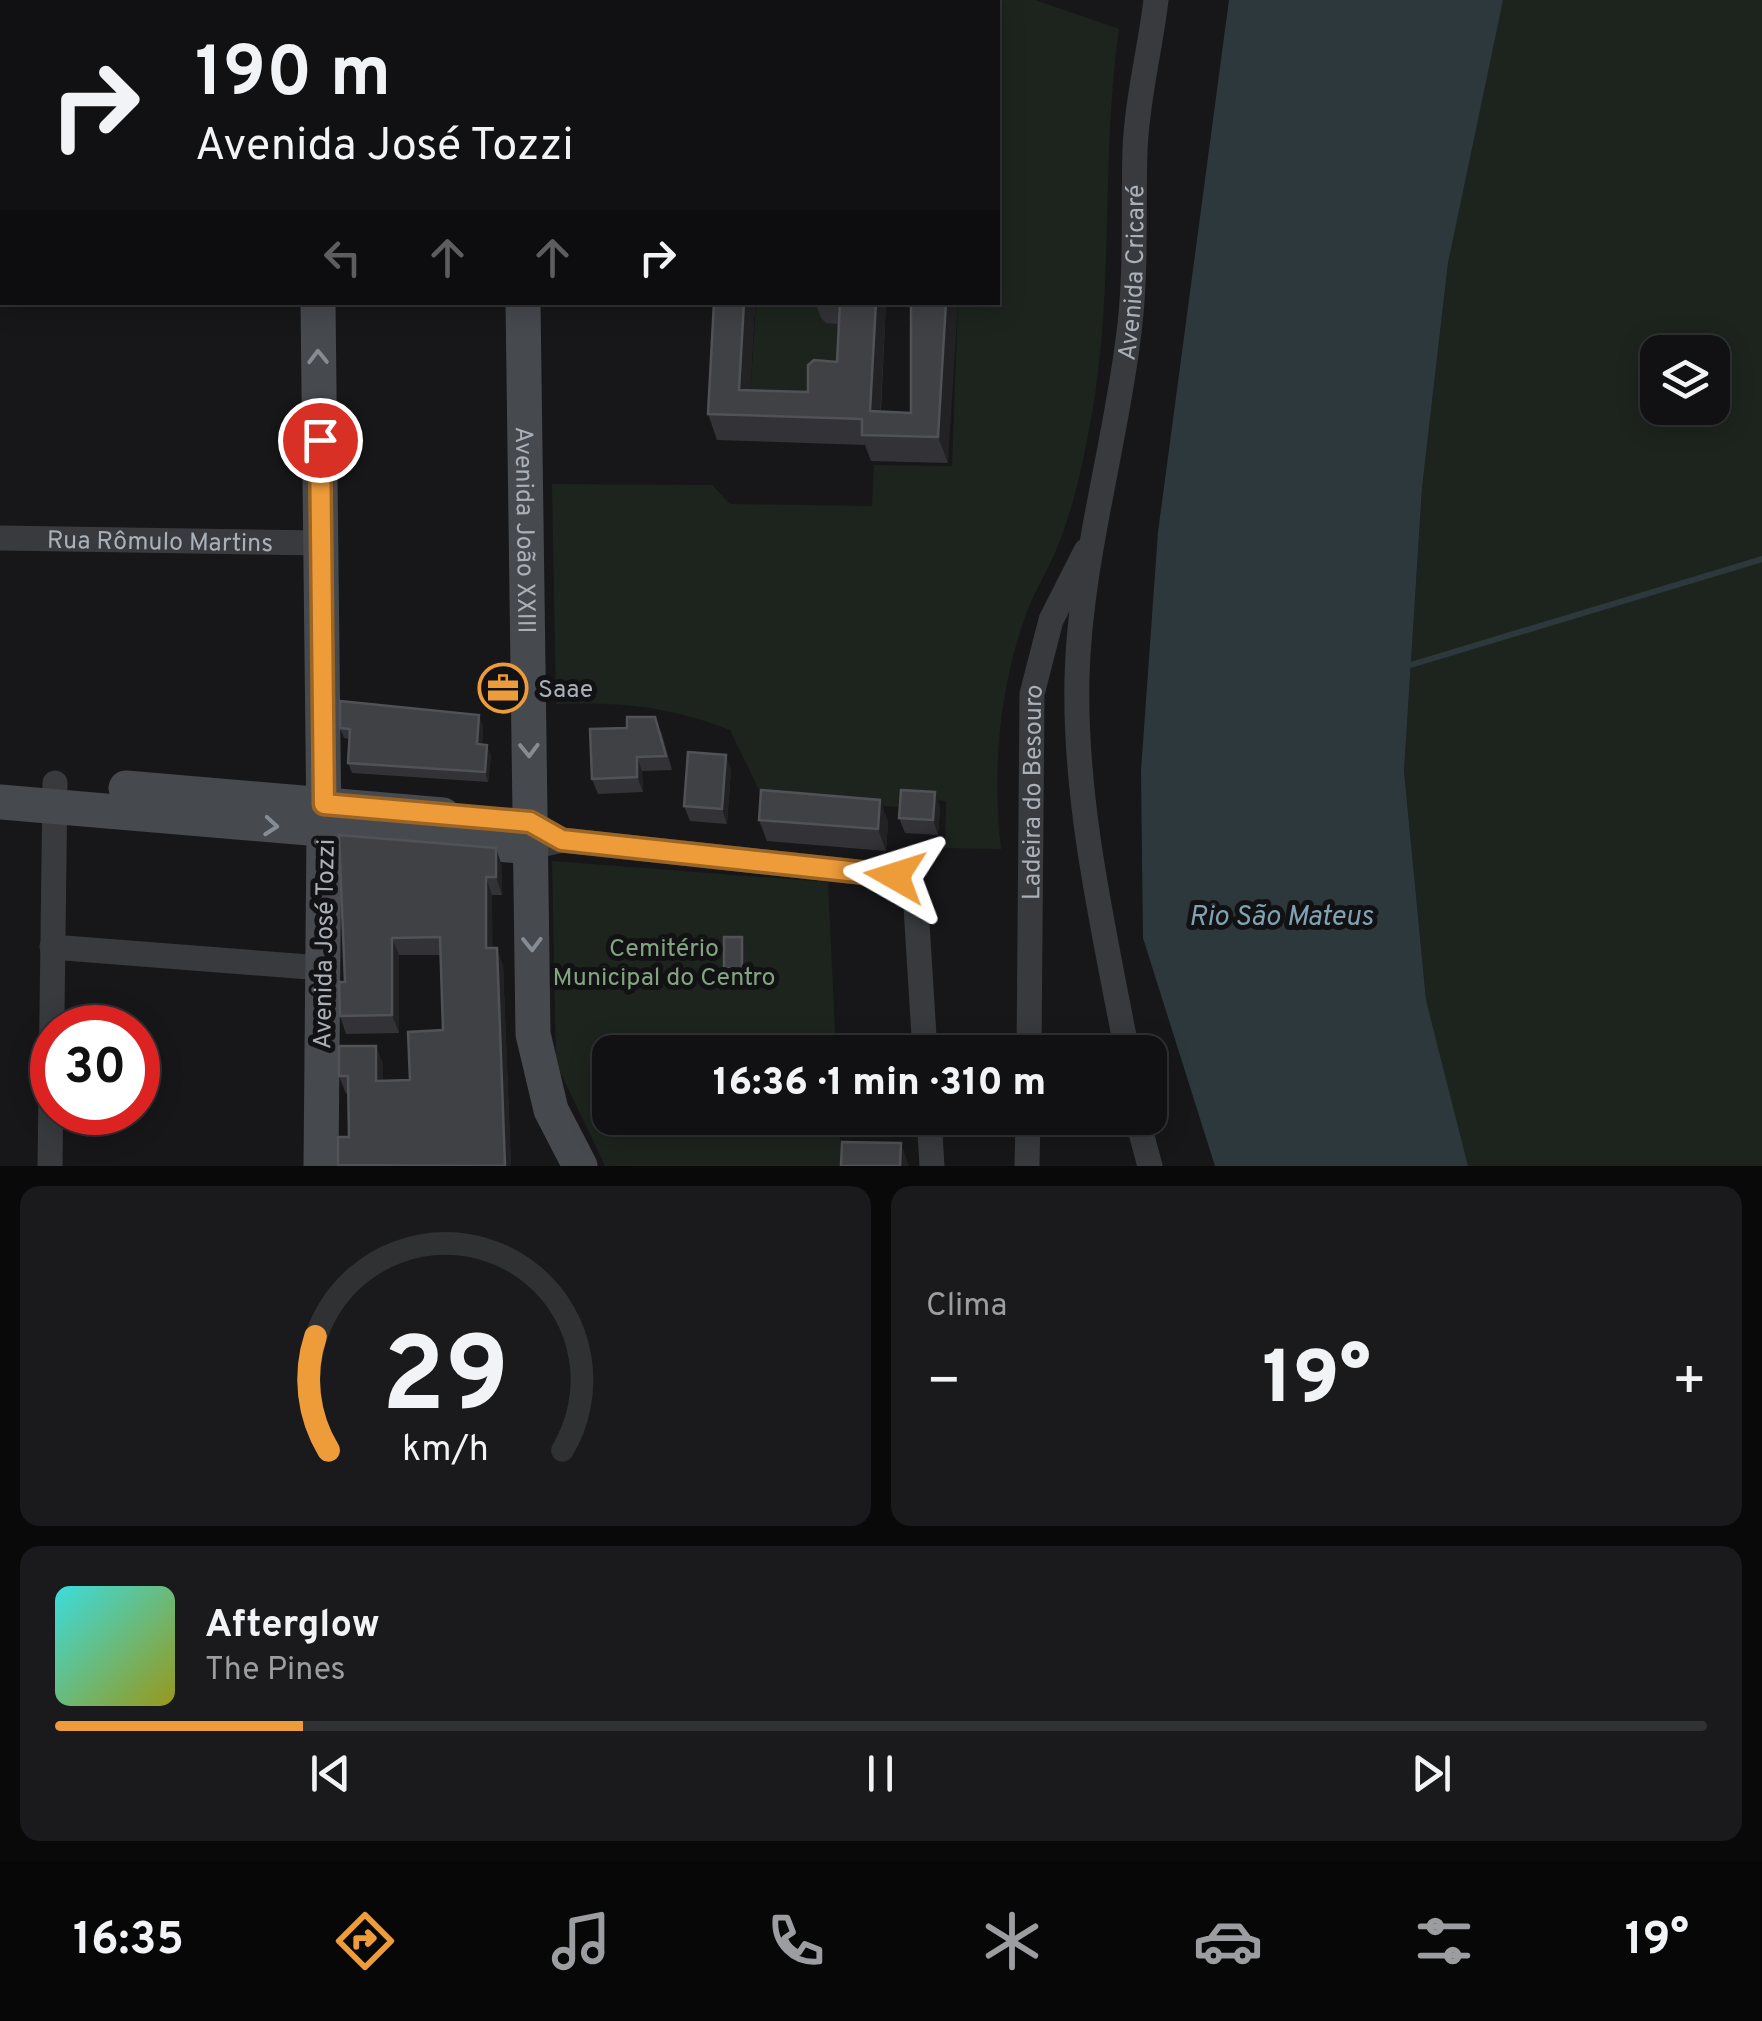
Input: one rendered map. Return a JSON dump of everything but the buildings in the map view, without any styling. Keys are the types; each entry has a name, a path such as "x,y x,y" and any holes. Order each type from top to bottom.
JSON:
{"street":[{"name":"Avenida Cricaré","path":"1091,542 1109,465 1128,338 1136,262 1135,148 1156,0"},
{"name":"Avenida José Tozzi","path":"318,305 324,818 321,1166"},
{"name":"Avenida João XXIII","path":"524,305 541,836 534,1034 551,1110 580,1166"},
{"name":"Rua Rômulo Martins","path":"0,538 321,544"},
{"name":"Ladeira do Besouro","path":"1029,1035 1032,694 1051,620 1091,542"},
{"path":"1091,542 1077,677 1079,744 1085,810 1125,1035"},
{"path":"0,779 55,794 541,836 895,876 913,892 916,907 924,1035"},
{"path":"0,802 55,794"},
{"path":"50,1166 55,794"},
{"path":"52,947 322,968"},
{"path":"929,1135 932,1166"},
{"path":"1027,1166 1028,1135"},
{"path":"1142,1135 1150,1166"}],"green space":[{"path":"1000,0 1035,0 1119,29 1110,123 1103,313 1093,408 1069,514 1028,608 1009,674 998,761 1001,849 945,848 946,801 899,798 898,807 762,796 730,730 707,722 644,707 556,704 552,484 712,485 730,504 872,506 874,465 952,466 958,305 1000,305"},
{"path":"1502,0 1762,0 1762,1166 1468,1166 1426,1000 1404,771 1422,488 1448,263"},
{"path":"756,305 851,305 845,420 749,416"},
{"name":"Cemitério Municipal do Centro","path":"552,861 828,882 835,1035 592,1035 592,1135 840,1135 841,1166 605,1166 556,1063"}],"water":[{"name":"Rio São Mateus","path":"1229,0 1503,0 1448,263 1422,488 1404,771 1426,1000 1468,1166 1215,1166 1143,938 1141,771 1158,532"}],"waterway":[{"path":"1404,667 1762,559"}],"place":[{"name":"Saae","path":"503,688"}],"route":[{"path":"320,440 324,804 530,822 562,840 895,876"}]}
